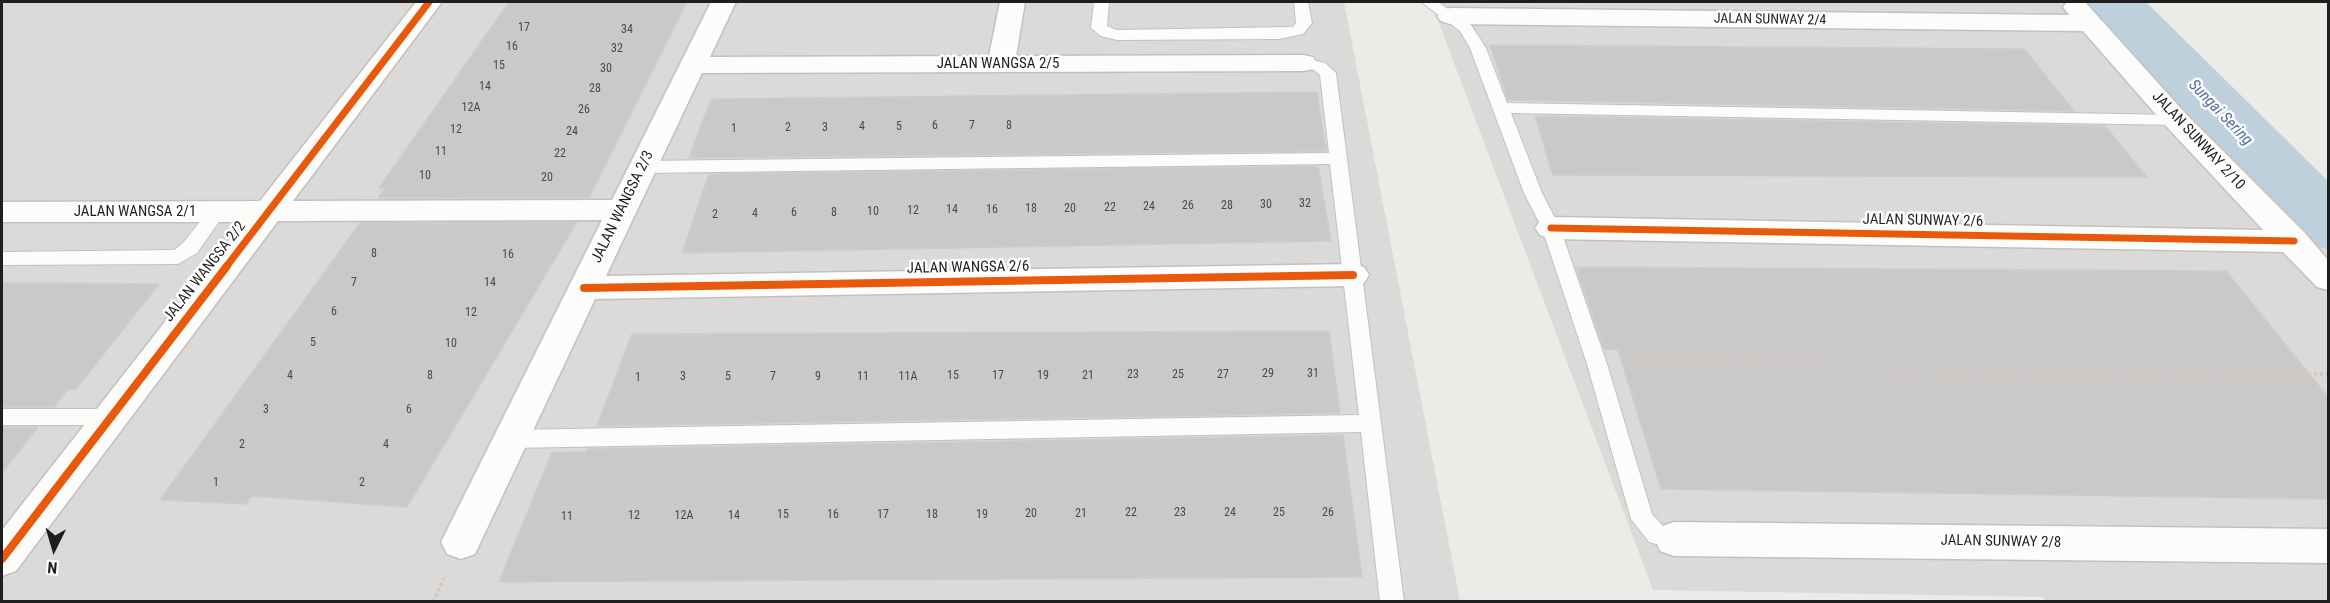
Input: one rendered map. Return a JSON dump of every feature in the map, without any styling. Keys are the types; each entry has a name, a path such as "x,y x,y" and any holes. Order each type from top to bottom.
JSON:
{"street":[{"name":"JALAN WANGSA 2/2","path":"2,559 429,2"},
{"name":"JALAN WANGSA 2/3","path":"461,542 723,2"},
{"path":"1001,64 1013,2"},
{"name":"JALAN SUNWAY 2/10","path":"2070,2 2176,120 2328,279"},
{"name":"JALAN SUNWAY 2/4","path":"1439,9 2090,23"},
{"name":"JALAN WANGSA 2/5","path":"692,65 1303,63"},
{"name":"JALAN WANGSA 2/1","path":"2,212 622,210"},
{"name":"JALAN SUNWAY 2/6","path":"1551,228 2294,241"},
{"name":"JALAN WANGSA 2/6","path":"584,288 1353,275"},
{"name":"JALAN SUNWAY 2/8","path":"1674,539 2328,546"}],"lane":[{"path":"1102,2 1099,28 1106,33 1140,35 1279,34 1298,31 1304,22 1301,2"},
{"path":"1439,9 1466,28 1478,48 1533,193 1551,228 1598,364 1642,519 1657,535 1674,539"},
{"path":"1303,63 1319,66 1328,74 1392,602"},
{"path":"1500,108 2176,120"},
{"path":"642,167 1338,158"},
{"path":"2,259 178,257 190,248 217,212"},
{"path":"2,417 111,417"},
{"path":"511,440 1370,423"}],"path":[{"path":"1598,364 2328,374"}],"shaded area":[{"path":"2,2 1344,2 1460,601 2,601"},
{"path":"1431,2 2090,2 2328,248 2328,601 2047,602 2043,597 1653,590"}],"building":[{"path":"509,2 687,2 589,198 378,198 385,188 379,188"},
{"path":"1490,45 2024,49 2074,111 1508,100"},
{"path":"1317,92 1326,151 689,158 711,99"},
{"path":"1535,116 2105,126 2147,177 1553,175"},
{"path":"1318,166 1331,241 682,253 709,174"},
{"path":"577,222 407,507 251,496 246,504 160,500 360,223"},
{"path":"1576,267 2226,271 2328,397 2328,499 1661,489 1618,350 1604,349"},
{"path":"2,283 159,284 76,389 68,389 54,407 2,407"},
{"path":"1329,331 1340,413 597,426 632,334"},
{"path":"2,427 38,427 2,473"},
{"path":"1343,435 1362,577 499,582 552,452 587,452 588,449"}],"waterway":[{"name":"Sungai Sering","path":"2112,2 2328,224"}],"cycle path":[{"path":"2,559 429,2"},
{"path":"1551,228 2294,241"},
{"path":"584,288 1353,275"}]}
